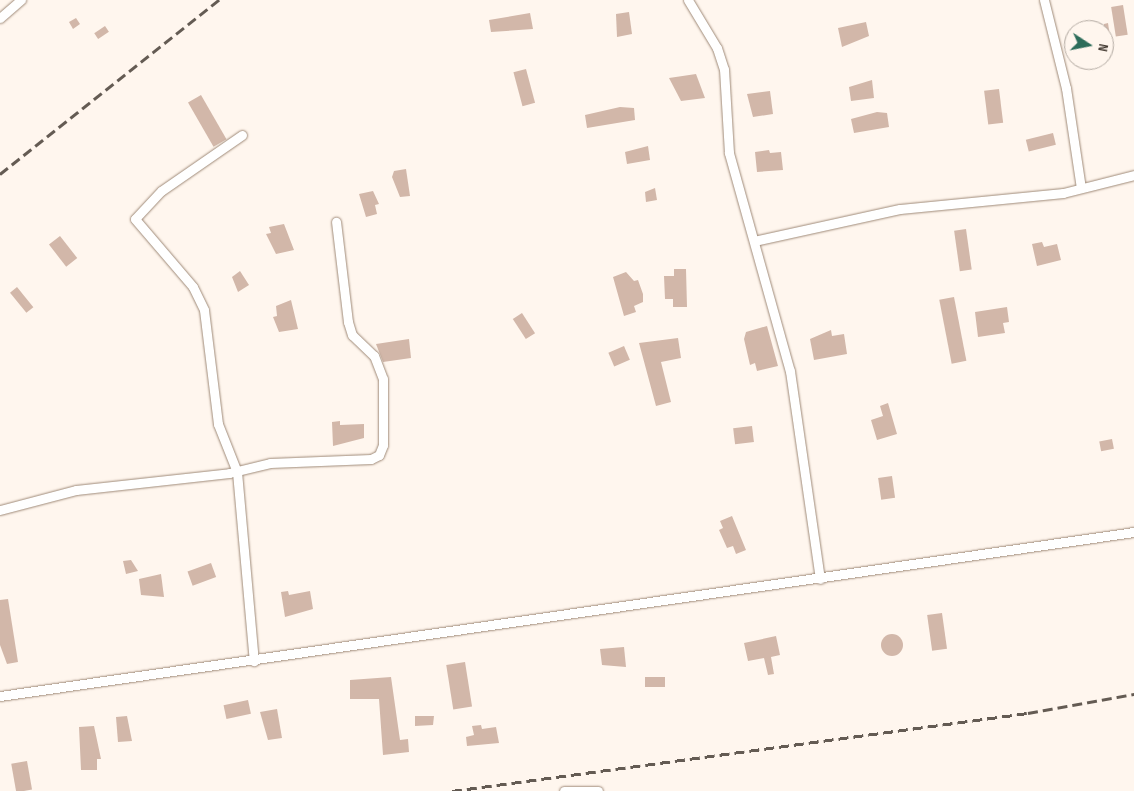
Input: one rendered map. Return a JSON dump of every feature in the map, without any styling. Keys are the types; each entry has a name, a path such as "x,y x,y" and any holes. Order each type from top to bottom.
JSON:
{"street":[{"path":"0,18 21,0"},
{"path":"688,0 717,48 724,69 729,153 790,371 820,580"},
{"path":"1044,0 1066,88 1081,188"},
{"path":"242,135 161,191 135,219 193,287 204,310 218,424 237,472 254,661"},
{"path":"754,241 800,228 941,202 1081,188 1134,175"},
{"path":"0,510 76,490 237,472 270,463 371,459 383,444 382,379 374,356 352,335 348,322 336,222"},
{"path":"0,696 820,580 1134,532"},
{"path":"564,791 598,791"}],"building":[{"path":"1123,5 1128,35 1116,37 1111,7"},
{"path":"629,12 632,34 617,37 616,14"},
{"path":"530,13 533,29 491,32 489,20"},
{"path":"76,18 80,24 73,29 69,22"},
{"path":"866,22 869,36 842,47 838,28"},
{"path":"105,26 109,32 98,39 94,33"},
{"path":"526,69 535,103 523,106 513,72"},
{"path":"696,74 705,98 681,101 669,78"},
{"path":"872,80 874,98 851,101 849,87"},
{"path":"999,89 1003,123 988,125 984,91"},
{"path":"770,91 773,114 753,117 747,94"},
{"path":"201,95 226,139 214,147 188,103"},
{"path":"620,107 634,108 635,120 587,128 585,115"},
{"path":"877,112 887,113 889,127 854,133 851,119"},
{"path":"1053,133 1056,145 1029,151 1026,140"},
{"path":"648,146 650,160 627,164 625,152"},
{"path":"769,150 770,153 781,152 783,170 757,172 755,152"},
{"path":"406,169 410,196 400,197 392,177 394,171"},
{"path":"655,188 657,200 646,202 645,192"},
{"path":"373,191 379,204 375,205 377,214 366,217 359,194"},
{"path":"284,224 294,250 276,254 266,234 271,233 269,227"},
{"path":"966,229 972,270 960,271 954,231"},
{"path":"60,236 77,258 66,267 49,245"},
{"path":"1042,242 1044,247 1057,244 1061,260 1037,266 1032,244"},
{"path":"674,269 686,269 687,307 673,307 673,299 665,299 664,276 674,276"},
{"path":"240,271 249,285 238,292 232,277"},
{"path":"626,272 634,281 638,280 643,294 643,302 634,306 636,312 624,316 613,277"},
{"path":"17,287 33,307 26,313 10,293"},
{"path":"954,297 966,361 952,364 939,300"},
{"path":"291,300 298,329 279,332 273,317 277,316 276,306"},
{"path":"1007,307 1009,322 1003,323 1005,333 978,337 975,312"},
{"path":"522,313 535,333 526,339 513,319"},
{"path":"767,326 778,366 757,371 755,363 750,365 744,339 746,332"},
{"path":"831,330 832,336 844,334 847,354 814,360 810,339"},
{"path":"678,338 681,358 661,362 671,402 656,406 639,343"},
{"path":"409,339 411,358 383,362 376,344"},
{"path":"624,346 630,360 614,366 608,353"},
{"path":"888,403 897,434 877,440 871,420 883,416 880,406"},
{"path":"340,421 340,425 364,424 364,438 333,446 332,422"},
{"path":"752,426 754,442 735,444 733,428"},
{"path":"1112,439 1114,449 1101,451 1099,441"},
{"path":"892,476 895,498 881,500 878,478"},
{"path":"732,516 746,550 736,554 733,546 727,548 719,530 723,528 720,521"},
{"path":"131,560 138,571 126,574 123,561"},
{"path":"211,563 216,577 193,586 188,572"},
{"path":"161,574 164,597 141,595 139,579"},
{"path":"288,591 289,595 310,591 313,609 285,617 281,592"},
{"path":"8,599 18,662 7,664 0,645 0,600"},
{"path":"942,613 947,649 932,651 927,615"},
{"path":"892,634 900,637 903,645 900,653 892,656 884,653 881,645 884,637"},
{"path":"776,636 780,655 771,657 774,674 768,675 764,658 748,661 744,643"},
{"path":"624,647 626,667 602,665 600,649"},
{"path":"465,662 472,706 453,709 446,665"},
{"path":"391,677 400,740 408,739 409,752 383,755 379,699 350,699 350,680"},
{"path":"645,677 665,677 665,687 645,687"},
{"path":"248,700 251,714 226,719 224,705"},
{"path":"277,709 282,738 268,740 260,712"},
{"path":"127,716 132,741 118,742 116,717"},
{"path":"415,716 434,716 433,725 415,726"},
{"path":"481,725 482,729 496,727 499,743 467,746 466,737 474,735 472,726"},
{"path":"94,726 101,759 97,759 97,770 81,770 79,727"},
{"path":"27,761 32,790 16,791 11,764"}],"railway":[{"path":"0,174 219,0"},
{"path":"452,791 1028,713 1134,694"}]}
